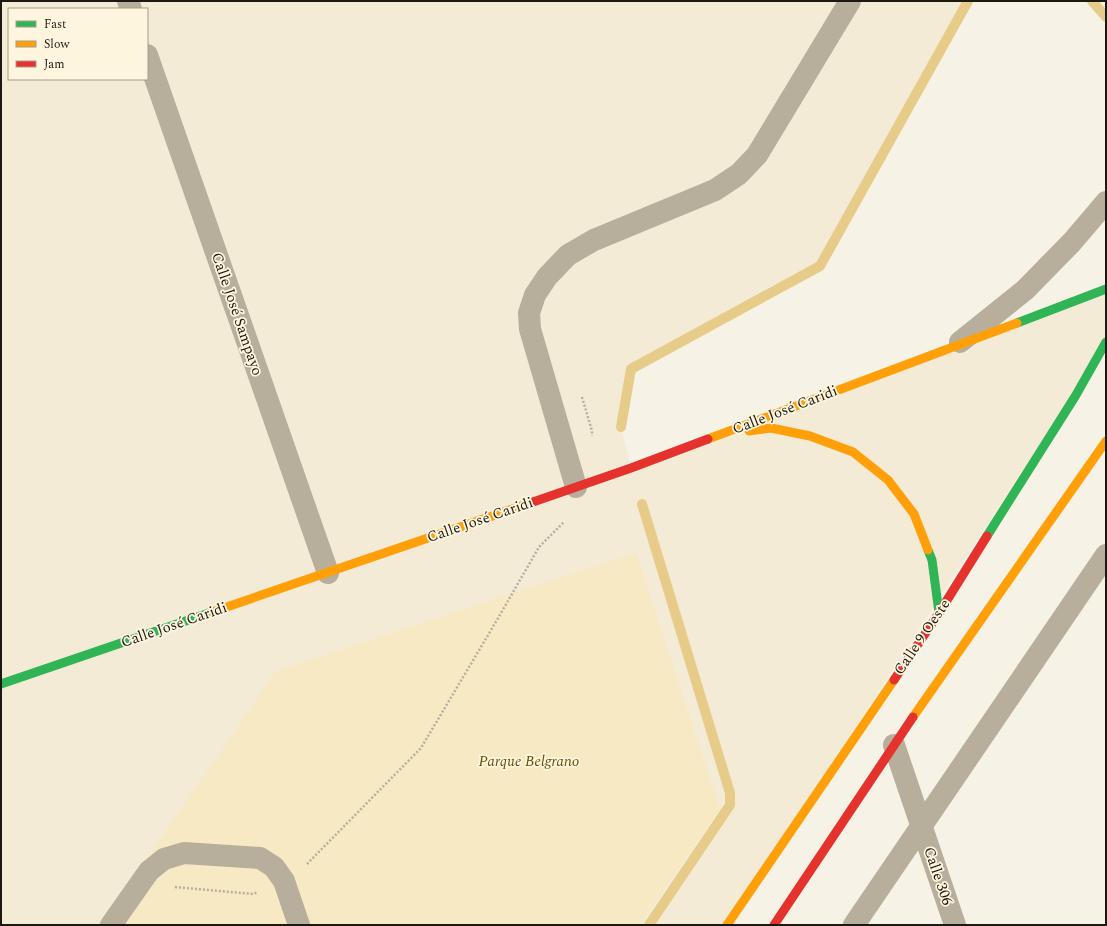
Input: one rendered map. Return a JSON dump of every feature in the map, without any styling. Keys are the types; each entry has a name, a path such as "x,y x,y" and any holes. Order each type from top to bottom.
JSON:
{"main road":[{"name":"Calle José Caridi","path":"1,684 631,468 1106,289"},
{"name":"Calle 9 Oeste","path":"727,925 939,613 1076,395 1106,342"},
{"path":"717,436 771,428 810,436 853,452 882,475 888,480 914,514 932,560 939,613"},
{"path":"774,925 894,745 1106,441"}],"street":[{"path":"576,487 530,329 529,313 535,295 547,277 568,255 594,240 714,190 739,174 757,155 850,1"},
{"name":"Calle José Sampayo","path":"148,58 328,573"},
{"name":"Calle José Caridi","path":"956,346 1025,290 1072,242 1106,202"},
{"path":"854,925 1106,555"},
{"name":"Calle 306","path":"894,745 955,925"},
{"path":"111,925 149,871 164,859 184,853 260,858 274,867 284,880 299,925"}],"shaded area":[{"path":"1,1 968,1 820,266 631,369 621,427 631,468 1106,289 1106,342 727,925 1,925"}],"green space":[{"name":"Parque Belgrano","path":"636,553 720,809 640,925 101,925 276,671"}],"waterway":[{"path":"621,427 631,369 820,266 968,1"},
{"path":"1092,1 1106,17"},
{"path":"642,504 730,793 730,805 649,925"}],"traffic: fast":[{"path":"1017,323 1106,289"},
{"path":"987,536 1076,395 1106,342"},
{"path":"928,550 932,560 939,613"},
{"path":"1,684 212,612"}],"traffic: slow":[{"path":"708,439 1017,323"},
{"path":"749,431 771,428 810,436 853,452 888,480 914,514 928,550"},
{"path":"913,717 1106,441"},
{"path":"212,612 533,502"},
{"path":"727,925 894,680"}],"traffic: jam":[{"path":"533,502 631,468 708,439"},
{"path":"894,680 939,613 987,536"},
{"path":"774,925 913,717"}]}
